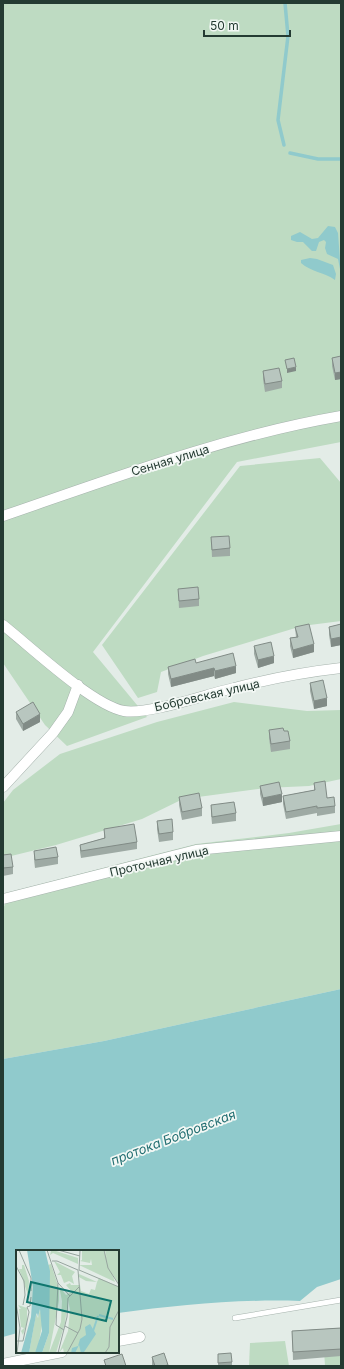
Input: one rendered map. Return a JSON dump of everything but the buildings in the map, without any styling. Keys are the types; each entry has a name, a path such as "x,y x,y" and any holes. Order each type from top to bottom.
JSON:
{"street":[{"name":"Сенная улица","path":"3,516 130,473 218,446 292,425 341,416"},
{"name":"Бобровская улица","path":"3,625 78,685 97,698 124,711 152,709 234,687 341,668"},
{"path":"3,787 54,733 68,712 78,685"},
{"name":"Проточная улица","path":"3,899 196,850 341,836"},
{"path":"119,1341 140,1337"},
{"path":"3,1364 57,1353"}],"lane":[{"path":"235,1318 341,1300"}],"green space":[{"path":"3,3 341,3 341,442 237,462 93,652 147,717 67,746 45,725 3,663"},
{"path":"320,458 341,483 341,621 302,626 203,656 161,672 157,692 138,698 102,645 240,466"},
{"path":"234,702 307,711 341,710 341,779 309,786 266,788 183,799 142,819 56,845 3,858 3,803 13,790 60,754 157,722"},
{"path":"341,824 341,989 104,1041 3,1059 3,909 10,892 196,844 289,833"},
{"path":"341,1330 341,1366 325,1366 323,1333"},
{"path":"285,1341 289,1366 249,1366 250,1343"}],"water":[{"path":"328,226 335,227 338,233 341,274 338,259 327,254 325,248 326,242 324,240 319,242 316,251 312,251 303,242 291,240 291,236 300,232 312,239 318,238"},
{"path":"310,258 333,265 336,274 335,280 301,263 301,260"},
{"name":"протока Бобровская","path":"341,989 341,1279 317,1287 300,1301 209,1303 119,1313 119,1250 16,1250 16,1333 3,1337 3,1059 104,1041"}],"waterway":[{"path":"284,145 278,120 288,36 285,3"},
{"path":"290,153 318,159 341,159"}]}
